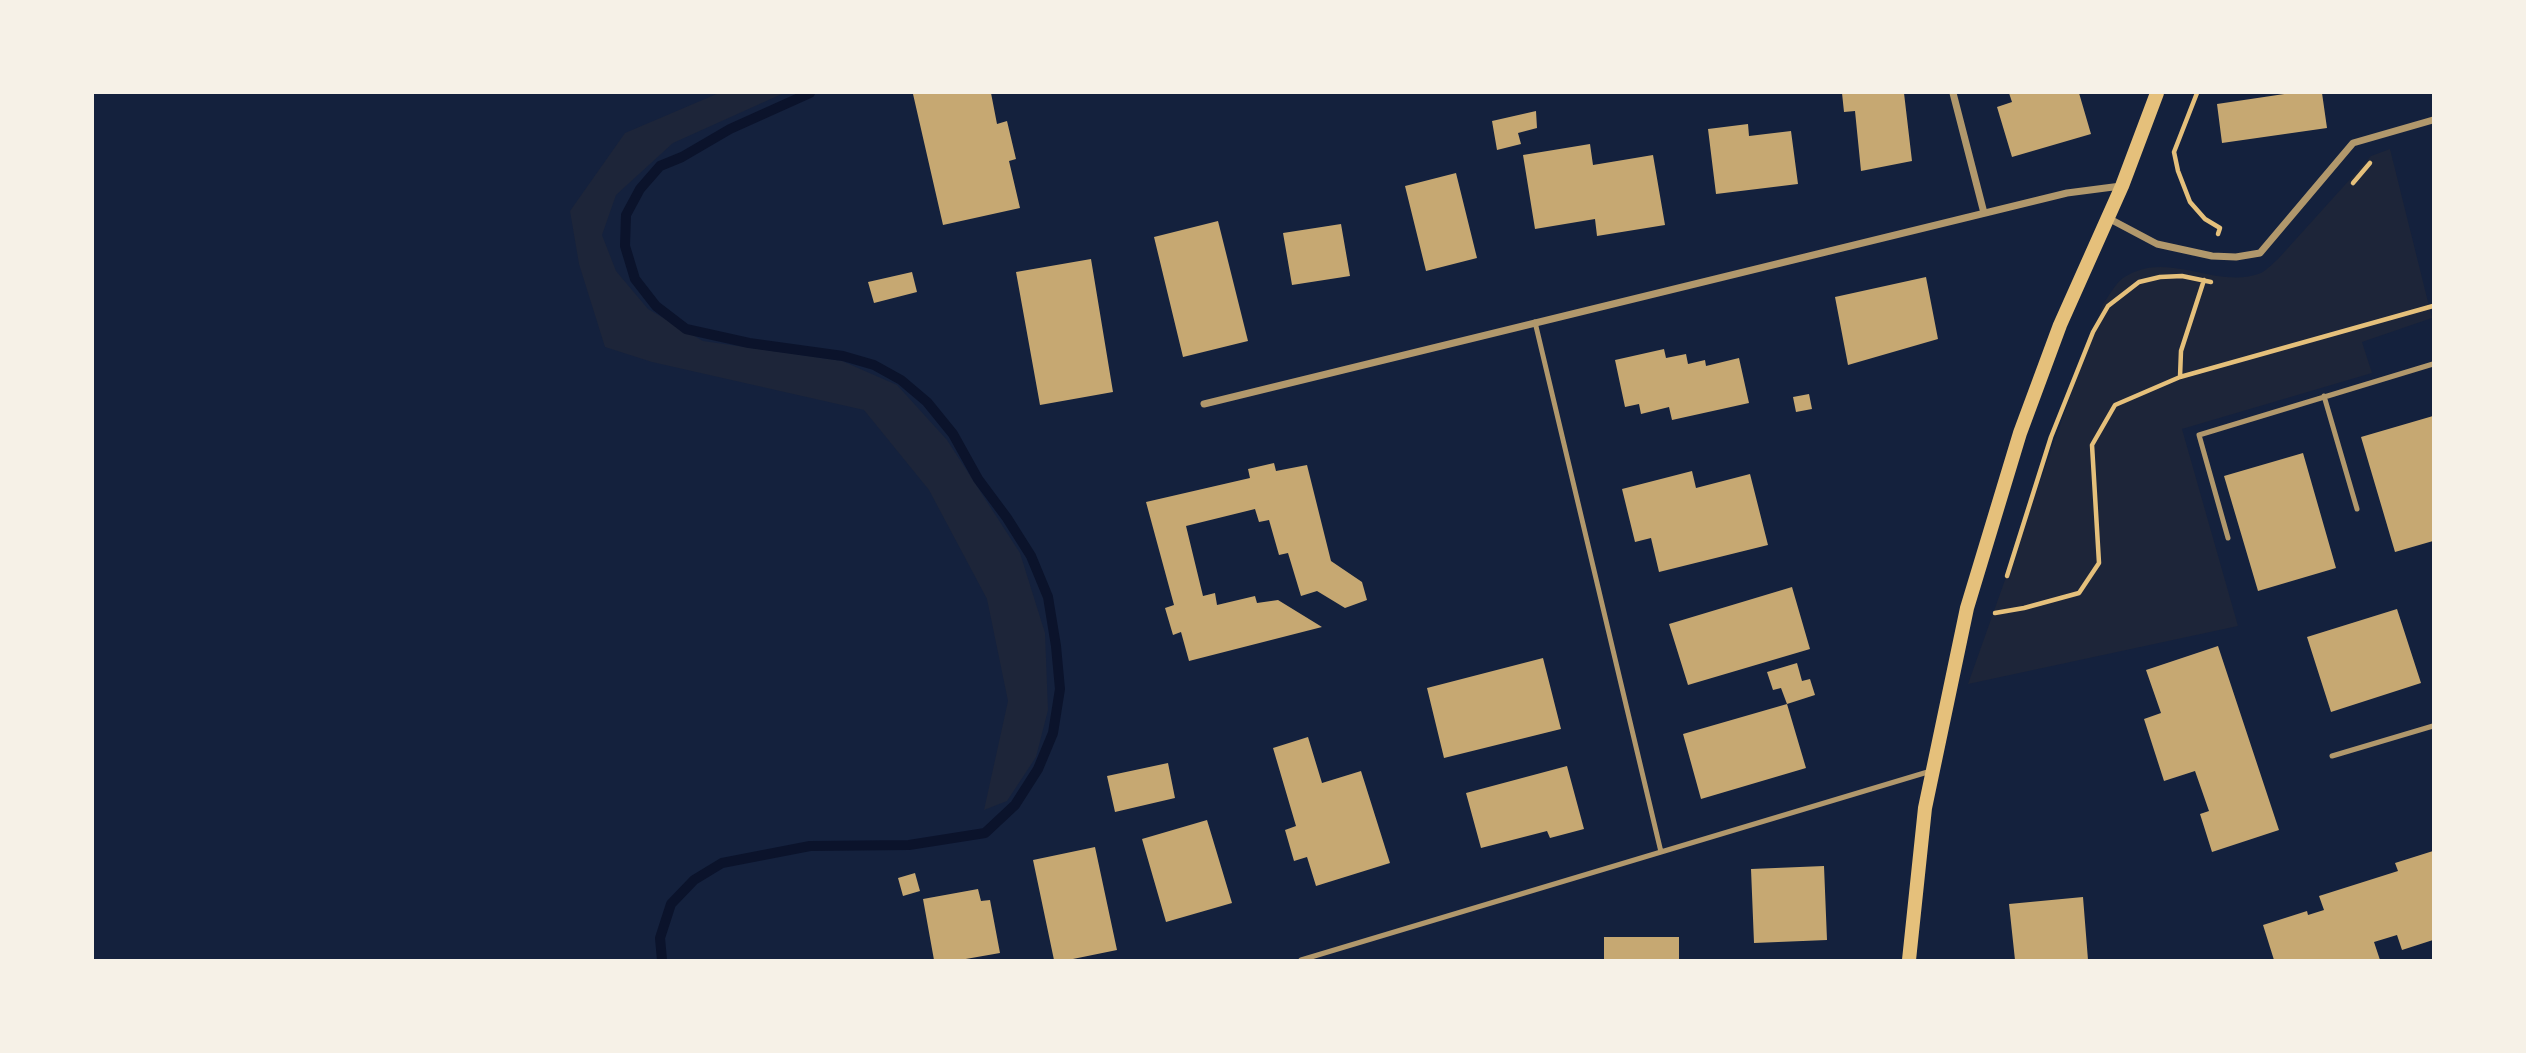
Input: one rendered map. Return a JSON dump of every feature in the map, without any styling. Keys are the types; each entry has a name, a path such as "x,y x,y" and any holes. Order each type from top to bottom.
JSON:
{"main road":[{"path":"1909,960 1926,808 1967,608 2020,433 2060,325 2122,186 2157,93"}],"street":[{"path":"1953,93 1984,214"},
{"path":"2108,218 2157,244 2212,256 2236,257 2260,253 2353,143 2433,120"},
{"path":"1204,404 2067,193 2122,186"}],"lane":[{"path":"1535,322 1661,852"},
{"path":"2228,538 2199,435 2433,364"},
{"path":"2324,397 2357,509"},
{"path":"2332,756 2433,726"},
{"path":"1301,960 1933,771"}],"path":[{"path":"2174,152 2197,93"},
{"path":"2347,190 2373,160"},
{"path":"2006,579 2051,436 2093,332 2108,306 2139,282 2160,276 2182,276 2217,282"},
{"path":"1995,613 2079,593 2099,563 2092,445 2115,405 2180,376 2433,306"},
{"path":"1993,624 1999,602"}],"shaded area":[{"path":"719,93 784,93 673,143 616,195 602,235 616,271 648,309 703,341 842,361 897,385 947,440 1020,553 1045,633 1048,710 1036,757 1007,801 984,810 1008,701 987,599 929,490 864,410 652,362 605,347 579,264 570,211 625,133"},
{"path":"2390,149 2432,318 2362,342 2372,373 2182,429 2238,626 1968,684 2103,304 2115,287 2123,278 2140,270 2157,267 2227,277 2261,273 2278,259 2371,156"}],"building":[{"path":"991,93 997,124 1007,121 1016,159 1009,161 1020,208 943,225 913,94"},
{"path":"1842,93 1904,93 1912,161 1861,171 1855,111 1844,112"},
{"path":"2009,93 2079,93 2091,134 2012,157 1997,107 2012,102"},
{"path":"2291,93 2322,93 2327,128 2222,143 2217,104"},
{"path":"1536,111 1537,128 1518,133 1521,144 1497,150 1492,121"},
{"path":"1748,124 1749,136 1791,131 1798,184 1716,194 1708,129"},
{"path":"1590,144 1593,165 1653,155 1665,225 1597,236 1595,219 1535,229 1523,155"},
{"path":"1456,173 1477,258 1426,271 1405,186"},
{"path":"1218,221 1248,341 1183,357 1154,237"},
{"path":"1341,224 1350,276 1292,285 1283,233"},
{"path":"1091,259 1113,392 1040,405 1016,272"},
{"path":"912,272 917,292 874,303 868,282"},
{"path":"1926,277 1938,339 1848,365 1835,297"},
{"path":"1664,349 1666,358 1686,354 1688,364 1705,360 1706,366 1739,358 1749,403 1672,420 1669,407 1641,414 1639,404 1625,407 1615,360"},
{"path":"1809,394 1812,409 1796,412 1793,397"},
{"path":"2433,416 2433,541 2395,552 2361,437"},
{"path":"2303,453 2336,568 2258,591 2224,476"},
{"path":"1274,463 1276,471 1307,465 1331,561 1362,582 1367,600 1345,608 1317,591 1301,596 1288,553 1279,555 1269,520 1259,522 1255,509 1186,526 1203,596 1215,593 1217,605 1255,596 1257,603 1278,600 1322,627 1189,661 1181,632 1173,635 1165,608 1174,605 1146,502 1250,478 1248,469"},
{"path":"1692,471 1696,488 1750,474 1768,545 1659,572 1651,538 1635,542 1622,489"},
{"path":"1792,587 1810,649 1688,685 1669,624"},
{"path":"2397,609 2421,683 2331,712 2307,637"},
{"path":"2218,646 2279,830 2212,852 2200,814 2209,811 2195,771 2164,781 2144,719 2161,713 2146,670"},
{"path":"1543,658 1561,729 1444,758 1427,688"},
{"path":"1797,663 1802,681 1810,679 1815,695 1787,704 1781,688 1773,690 1767,672"},
{"path":"1787,704 1806,768 1701,799 1683,734"},
{"path":"1308,737 1322,783 1361,771 1390,863 1316,886 1307,857 1294,861 1285,830 1296,826 1273,748"},
{"path":"1168,763 1175,798 1115,812 1107,776"},
{"path":"1567,766 1584,829 1550,838 1547,831 1481,848 1466,793"},
{"path":"1207,820 1232,903 1166,922 1142,839"},
{"path":"1095,847 1117,950 1068,960 1054,960 1033,860"},
{"path":"2433,851 2433,940 2402,950 2397,935 2374,942 2380,960 2274,960 2263,925 2307,911 2308,915 2324,910 2319,896 2398,871 2395,863"},
{"path":"1824,866 1827,940 1754,943 1751,869"},
{"path":"915,873 920,891 903,896 898,878"},
{"path":"978,889 981,901 990,900 1000,953 960,960 934,960 923,899"},
{"path":"2083,897 2088,960 2015,960 2009,904"},
{"path":"1604,937 1679,937 1679,960 1604,960"}],"waterway":[{"path":"662,960 660,938 671,904 694,880 722,863 810,846 909,845 985,833 1015,805 1038,769 1053,733 1060,689 1048,597 1031,556 978,479 953,434 927,402 901,380 874,365 843,356 749,343 686,329 656,306 635,279 625,246 626,215 640,189 660,166 682,157 730,129 810,93"}]}
